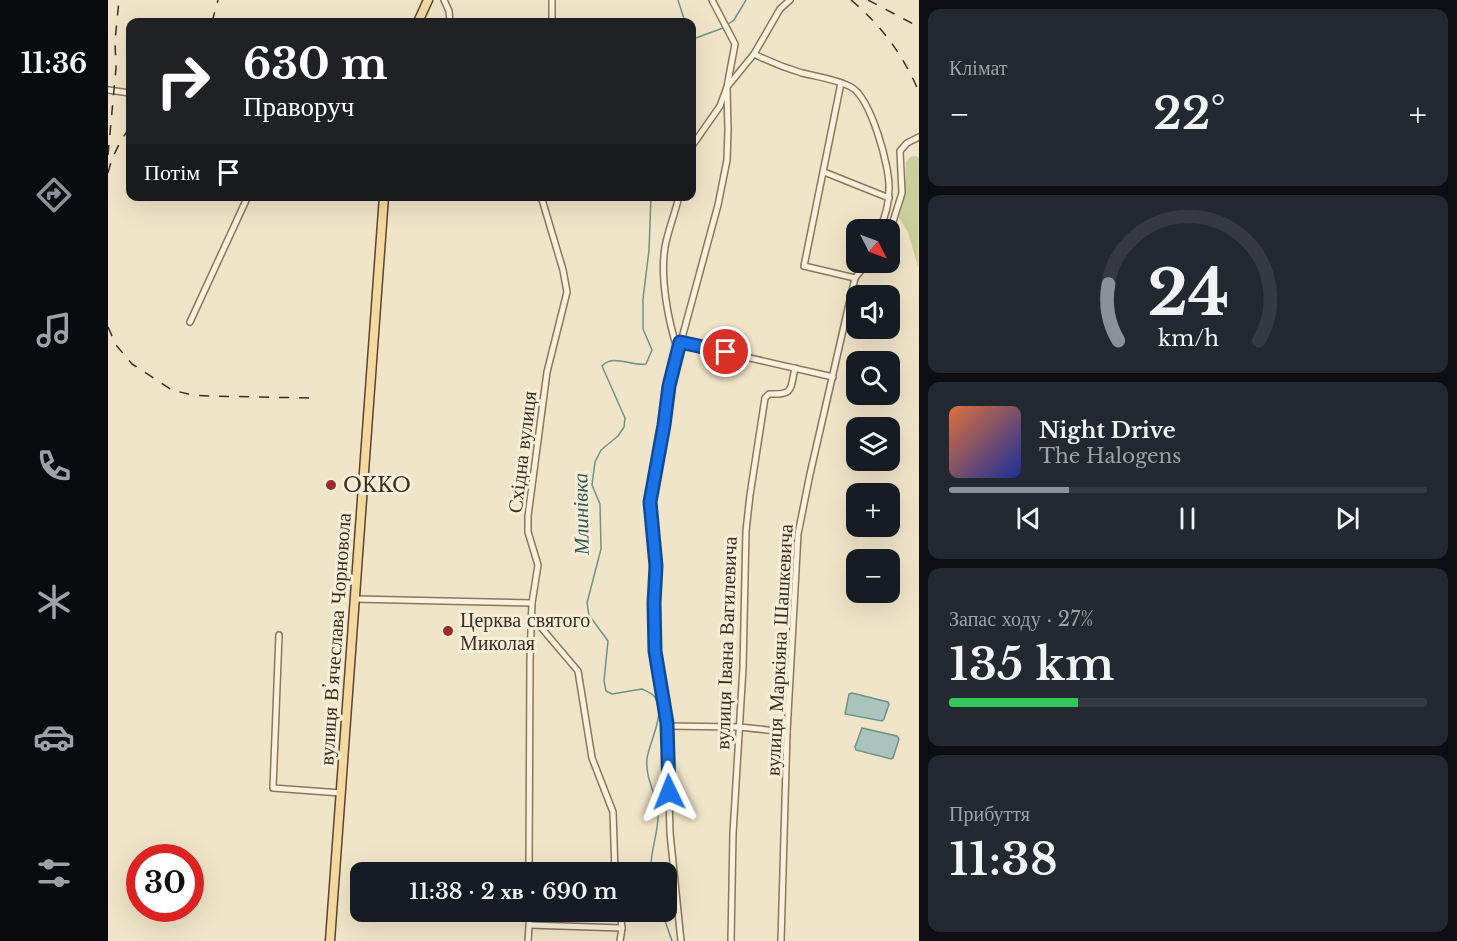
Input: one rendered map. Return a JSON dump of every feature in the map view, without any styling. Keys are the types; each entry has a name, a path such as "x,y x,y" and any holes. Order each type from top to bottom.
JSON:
{"main road":[{"path":"420,18 428,0"},
{"name":"вулиця Вʼячеслава Чорновола","path":"330,941 384,201"}],"street":[{"path":"444,0 450,18"},
{"path":"552,0 552,18"},
{"path":"696,140 720,106 727,87 735,44 712,0"},
{"path":"681,941 670,833 667,726 655,651 656,566 650,502 669,386 723,182 729,130 727,87 754,54 780,9 790,0"},
{"path":"754,54 780,66 841,83 856,91 875,126 888,173 889,198 882,219"},
{"path":"841,83 804,266 855,278"},
{"path":"108,90 126,92"},
{"path":"894,219 902,194 899,154 902,147 917,137"},
{"path":"824,172 889,198"},
{"path":"190,322 246,201"},
{"name":"Східна вулиця","path":"529,862 530,659 532,603 538,565 528,532 528,516 547,372 567,292 563,270 542,201"},
{"path":"678,201 666,245 664,282 673,337 678,351"},
{"name":"вулиця Маркіяна Шашкевича","path":"781,941 787,732 798,534 855,278 859,273"},
{"path":"680,342 833,377"},
{"name":"вулиця Івана Вагилевича","path":"731,941 733,832 743,668 746,531 750,495 765,398 769,394 784,395 790,390 795,368"},
{"path":"355,599 532,603"},
{"path":"533,618 578,671 592,758 613,812 615,862"},
{"path":"279,635 273,788 341,793"},
{"path":"667,726 739,727 787,732"},
{"path":"620,941 621,922"},
{"path":"528,941 530,925 622,928"}],"green space":[{"path":"910,157 919,158 918,267 908,232 899,218 905,195 906,162"}],"water":[{"path":"849,694 888,702 884,719 882,721 845,714"},
{"path":"862,728 897,736 899,739 893,758 856,750"}],"waterway":[{"name":"Млинівка","path":"678,0 684,18"},
{"path":"727,25 734,20 746,0"},
{"path":"696,38 723,28"},
{"name":"Млинівка","path":"651,201 649,250 643,299 643,329 652,350 646,364 617,360 606,362 602,366 625,418 624,427 618,436 601,450 595,462 592,485 600,504 601,549 587,603 589,615 608,641 604,681 606,691 612,694 642,689 654,696 658,703 658,719 647,759 648,773 658,813 651,862"},
{"name":"Млинівка","path":"665,922 672,941"}],"railway":[{"path":"108,155 116,68 115,41 119,0"},
{"path":"213,18 218,0"},
{"path":"851,0 891,42 919,92"},
{"path":"868,0 919,27"},
{"path":"108,173 126,133"},
{"path":"108,327 116,345 132,364 172,390 209,396 309,398"}],"place":[{"name":"OKKO","path":"331,485"},
{"name":"Церква святого Миколая","path":"448,631"}],"route":[{"path":"669,792 667,723 655,651 656,566 650,502 669,386 680,342 726,352"}]}
